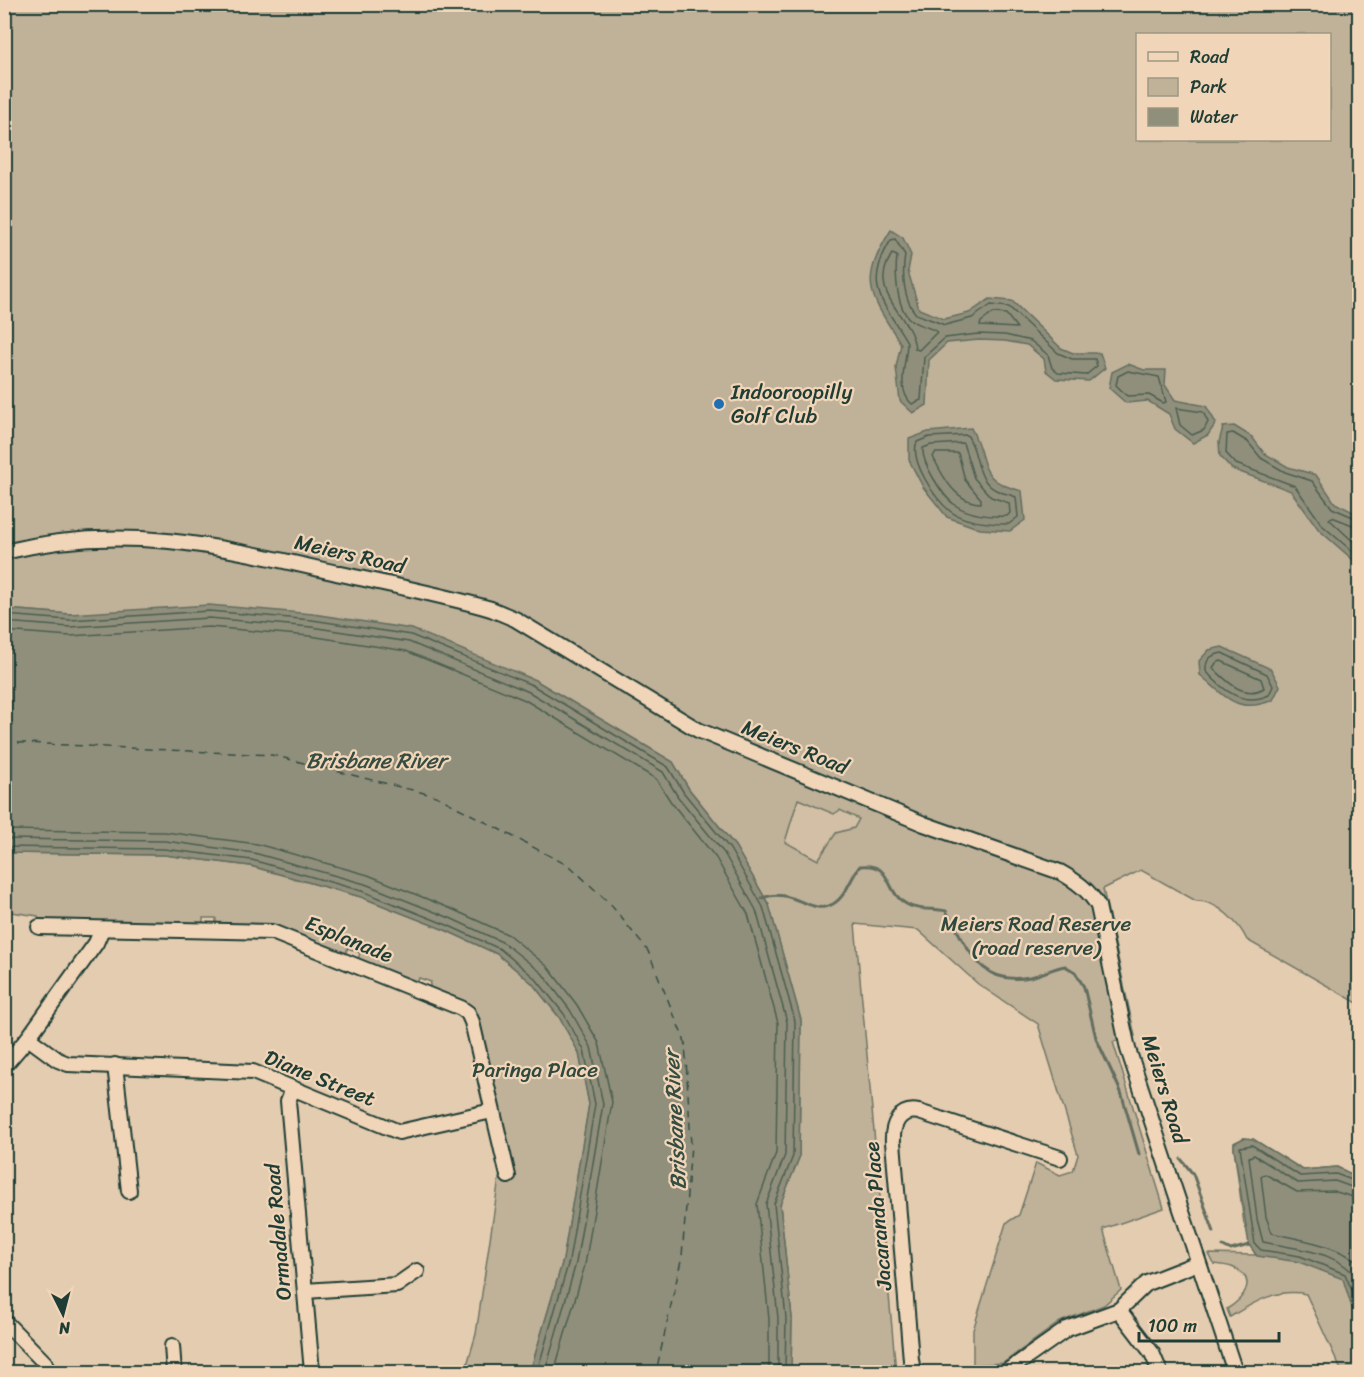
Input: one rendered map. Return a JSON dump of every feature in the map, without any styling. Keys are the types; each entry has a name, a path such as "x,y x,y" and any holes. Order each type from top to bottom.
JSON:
{"street":[{"name":"Meiers Road","path":"4,552 78,539 128,537 194,542 491,609 516,619 698,730 924,824 1060,872 1075,881 1086,890 1098,906 1128,1048 1235,1372"},
{"name":"Esplanade","path":"39,927 272,932 461,1008 468,1013 472,1022 508,1176"},
{"path":"4,1066 28,1038 101,936 102,929"},
{"name":"Diane Street","path":"28,1038 57,1060 68,1064 243,1070 399,1132 492,1111"},
{"path":"116,1065 129,1191"},
{"name":"Ormadale Road","path":"293,1089 288,1101 312,1372"},
{"name":"Jacaranda Place","path":"917,1372 913,1370 911,1360 892,1132 895,1122 902,1114 913,1111 1060,1158"},
{"path":"1006,1372 1067,1329 1119,1310 1147,1283 1198,1263"},
{"path":"305,1291 397,1286 417,1270"},
{"path":"1119,1310 1152,1353 1160,1372"},
{"path":"4,1321 45,1363 49,1372"},
{"path":"172,1347 174,1372"}],"shaded area":[{"path":"798,799 834,814 840,810 859,818 854,828 836,833 818,860 785,842"}],"green space":[{"name":"Meiers Road Reserve (road reserve)","path":"1343,4 1359,15 1359,1004 1247,940 1233,920 1219,908 1196,901 1141,870 1103,889 1135,1036 1113,1042 1164,1208 1103,1229 1121,1290 1104,1305 1060,1322 1003,1363 973,1365 973,1330 1006,1223 1019,1215 1036,1163 1060,1175 1073,1171 1078,1155 1038,1024 978,984 918,930 855,924 896,1372 791,1372 792,1318 780,1204 799,1158 801,1020 769,905 735,846 689,789 673,762 535,680 70,614 5,609 4,5","holes":["798,799 834,814 840,810 859,819 854,828 836,833 818,860 785,842"]},
{"name":"Paringa Place","path":"5,853 164,855 250,866 361,897 445,930 497,954 532,983 559,1017 579,1053 589,1104 563,1260 530,1372 465,1372 476,1334 499,1178 514,1175 475,1016 429,988 431,982 419,978 417,984 358,959 360,953 348,948 345,954 277,928 216,925 216,918 203,918 203,924 47,921 38,920 38,916 5,911"},
{"path":"1244,1138 1253,1139 1303,1170 1337,1167 1359,1178 1359,1372 1342,1372 1306,1294 1285,1293 1266,1298 1230,1317 1227,1309 1243,1295 1247,1284 1246,1278 1232,1267 1214,1264 1209,1254 1256,1255 1244,1224 1234,1148 1234,1143"}],"water":[{"path":"891,230 903,238 911,255 908,271 919,309 944,319 969,313 990,299 1012,301 1061,348 1073,353 1100,353 1105,368 1089,381 1056,379 1046,371 1044,359 1027,345 979,340 947,343 929,360 927,405 913,413 900,401 896,367 901,344 882,314 872,289 871,277 874,264"},
{"path":"1128,364 1144,370 1166,370 1165,385 1175,400 1206,406 1216,423 1208,435 1193,443 1175,429 1169,414 1148,401 1126,403 1109,388 1112,372"},
{"path":"1234,426 1252,437 1264,453 1288,467 1316,475 1335,503 1359,515 1359,565 1319,530 1291,491 1232,469 1220,456 1219,442 1223,427"},
{"path":"971,428 990,475 1007,487 1022,491 1025,520 1010,531 980,529 947,517 923,487 909,460 909,439 928,432"},
{"name":"Brisbane River","path":"209,605 313,614 412,629 535,680 673,762 689,789 735,846 769,905 801,1020 799,1158 780,1205 792,1318 791,1372 530,1372 563,1260 589,1104 579,1053 559,1017 532,983 497,954 445,930 361,897 251,866 164,855 5,853 5,609 70,614"},
{"path":"1222,647 1271,669 1280,686 1273,700 1260,704 1240,704 1225,696 1200,675 1199,661 1209,650"},
{"path":"1244,1138 1253,1139 1303,1170 1337,1167 1359,1178 1359,1330 1343,1279 1299,1262 1257,1256 1249,1245 1234,1148 1234,1143"}],"waterway":[{"path":"762,898 773,895 783,896 809,905 825,907 838,901 860,866 871,866 884,873 895,893 908,905 946,911 969,950 986,970 998,976 1012,978 1039,975 1065,966 1075,972 1084,987 1096,1038 1121,1092 1139,1154"},
{"path":"1181,1159 1193,1174 1214,1232"},
{"path":"1223,1246 1231,1250 1249,1245"}],"ferry route":[{"path":"4,742 272,755 436,796 571,867 611,905 648,951 685,1042 691,1145 682,1256 656,1372"}],"place":[{"name":"Indooroopilly Golf Club","path":"719,404"}]}
